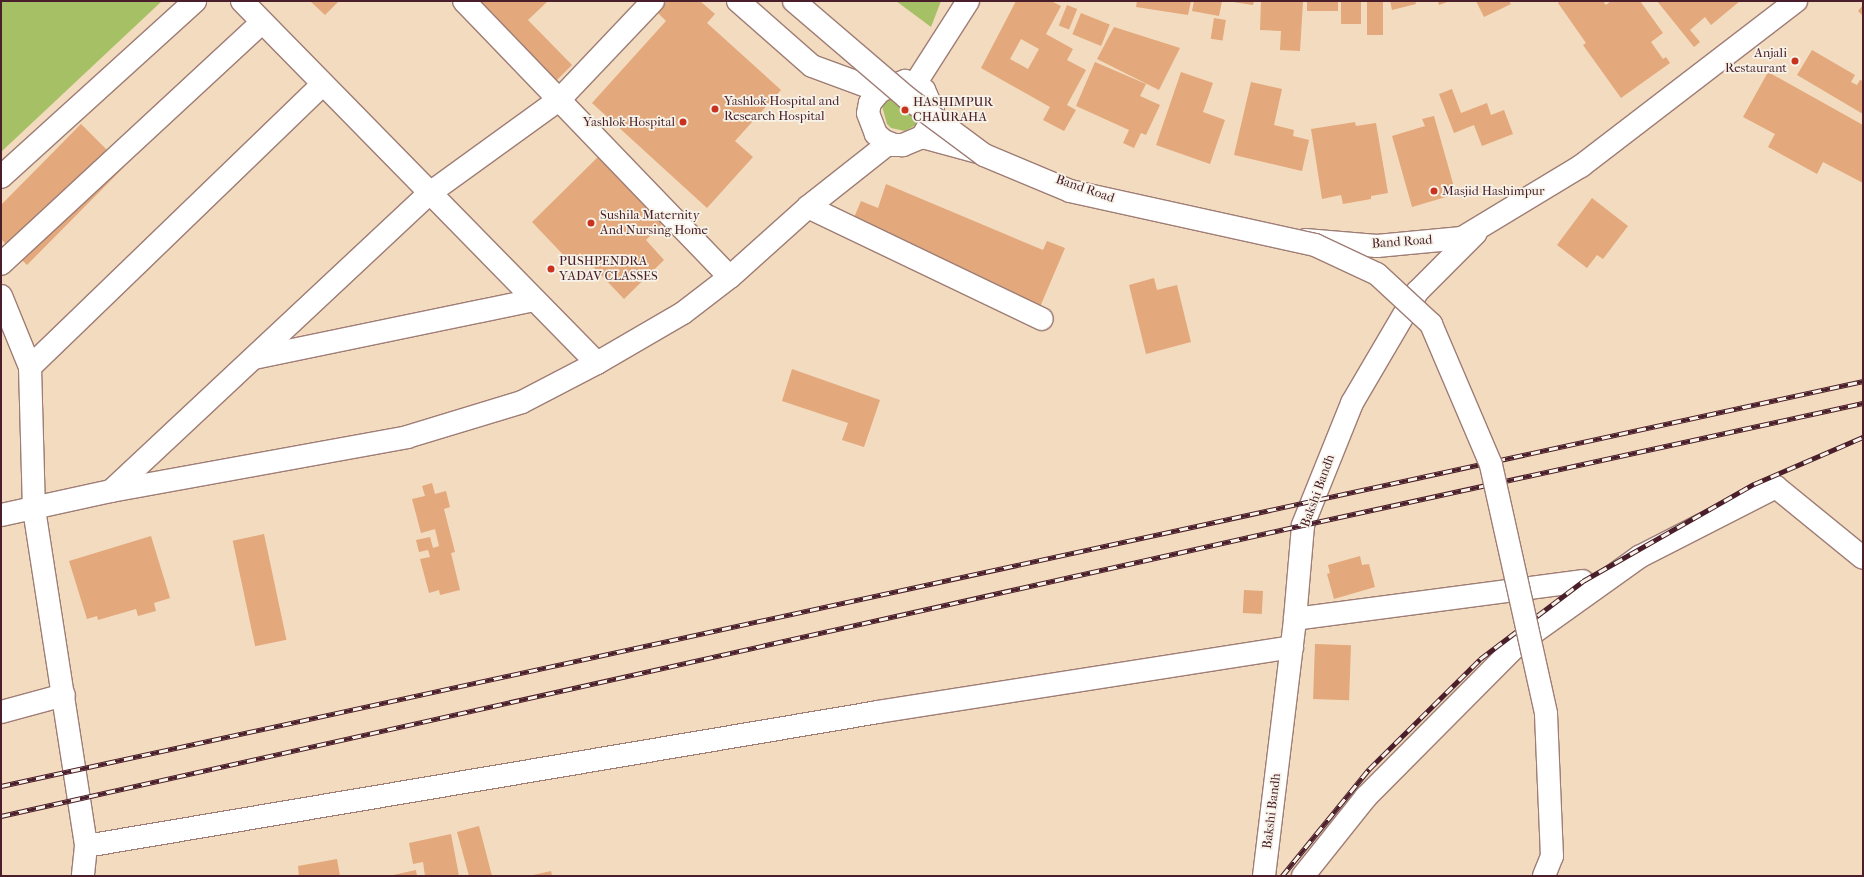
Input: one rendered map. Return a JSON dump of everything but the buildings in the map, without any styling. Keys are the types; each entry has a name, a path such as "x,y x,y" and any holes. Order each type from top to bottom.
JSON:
{"street":[{"path":"1,177 195,1"},
{"path":"242,1 597,363"},
{"path":"464,1 730,277"},
{"path":"111,491 430,193 560,99 653,1"},
{"path":"738,1 812,66 880,91"},
{"path":"794,1 906,97 984,155 1070,191 1315,244 1377,274 1431,324 1491,465 1546,714 1552,856 1544,876"},
{"path":"803,1 850,42 880,91"},
{"path":"915,84 968,1"},
{"name":"Band Road","path":"922,137 984,154 1152,212 1248,235 1377,246 1462,238 1581,166 1796,1"},
{"path":"1,264 262,22"},
{"path":"905,81 915,84 924,90 933,110 932,120 922,137 904,145 889,143 876,134 868,113 870,102 880,91 905,81"},
{"path":"30,367 323,84"},
{"path":"1,515 111,491 408,437 522,402 597,363 683,313 730,277 808,207 889,143"},
{"path":"808,207 1042,319"},
{"name":"Bakshi Bandh","path":"1264,876 1292,647 1303,525 1352,403 1417,292 1484,225"},
{"path":"1,296 30,367 34,509 86,846 83,876"},
{"path":"253,358 534,300"},
{"path":"1303,876 1366,796 1519,643 1639,557 1776,487 1863,558"},
{"path":"1295,619 1583,581"},
{"path":"86,846 878,712 1292,647"},
{"path":"1,712 64,696"}],"green space":[{"path":"1,1 162,1 1,152"},
{"path":"896,1 941,1 931,27"},
{"path":"889,96 920,118 916,125 905,131 891,128 887,124 882,106"}],"railway":[{"path":"1,786 1863,381"},
{"path":"1,816 1303,525 1863,403"},
{"path":"1282,876 1369,769 1480,659 1583,581 1754,484 1863,437"}],"place":[{"name":"Anjali Restaurant","path":"1795,61"},
{"name":"Yashlok Hospital and Research Hospital","path":"715,109"},
{"name":"HASHIMPUR CHAURAHA","path":"905,110"},
{"name":"Yashlok Hospital","path":"683,122"},
{"name":"Masjid Hashimpur","path":"1434,191"},
{"name":"Sushila Maternity And Nursing Home","path":"591,223"},
{"name":"PUSHPENDRA YADAV CLASSES","path":"551,269"}]}
